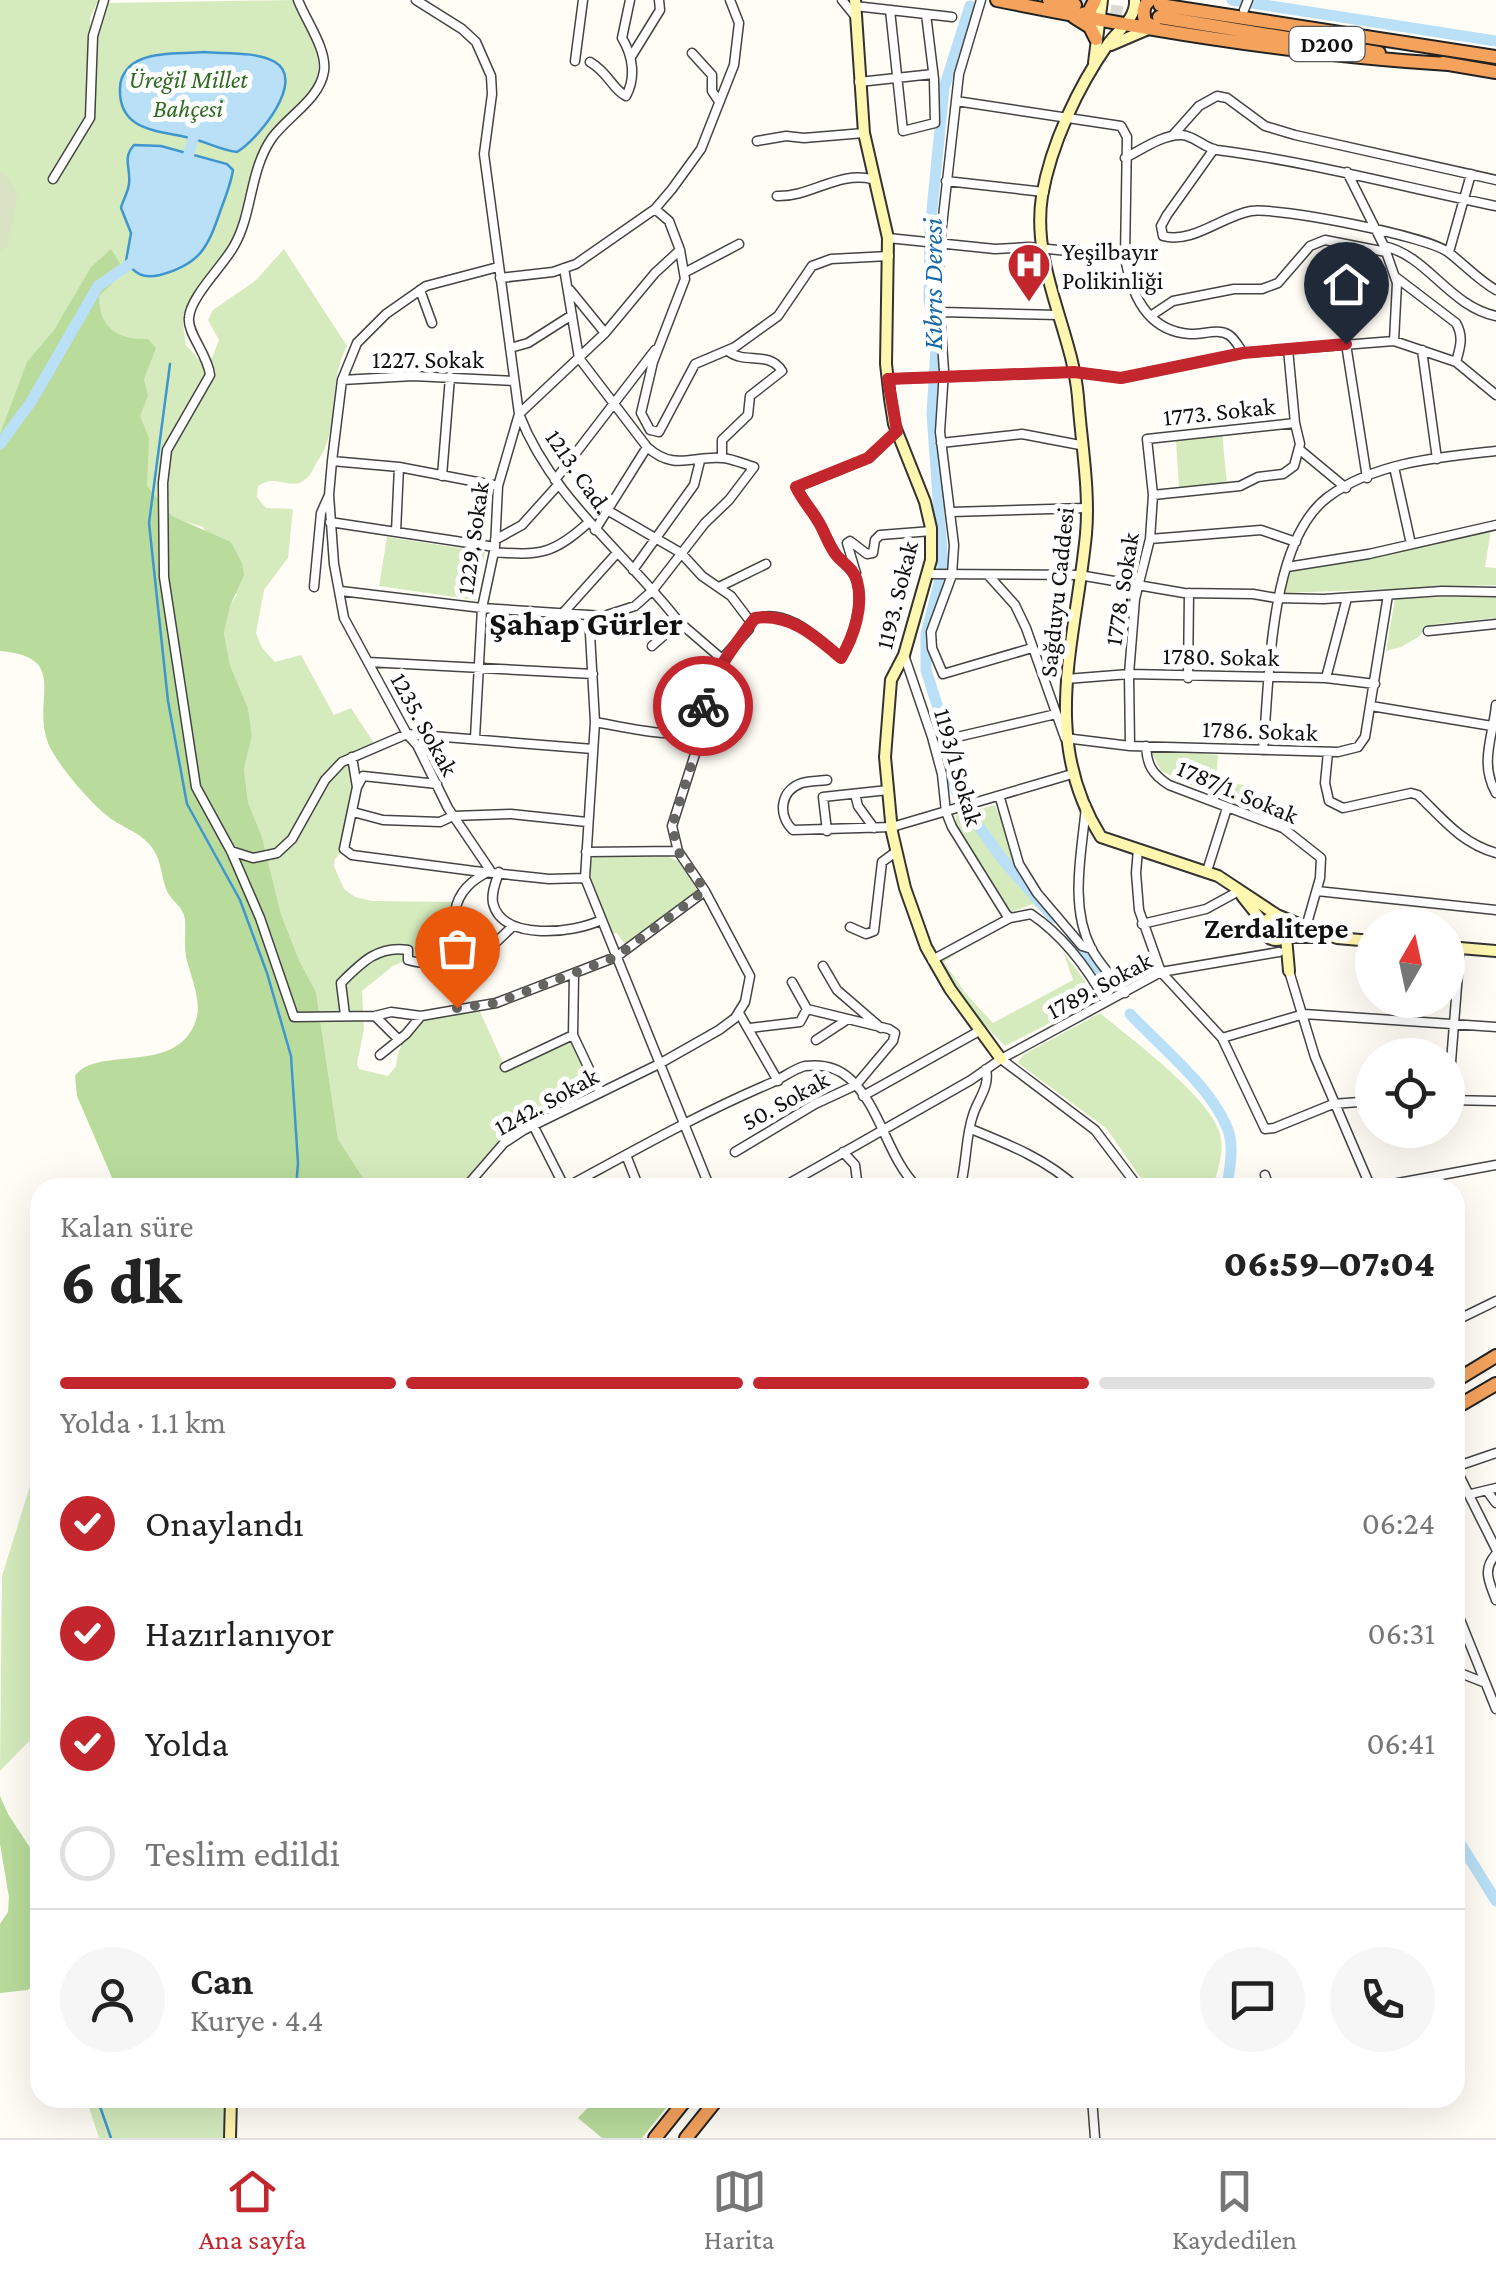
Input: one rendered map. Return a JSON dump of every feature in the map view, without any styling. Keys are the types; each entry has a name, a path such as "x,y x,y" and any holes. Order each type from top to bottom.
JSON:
{"highway":[{"path":"997,0 1089,12 1098,0"},
{"path":"1049,0 1127,23 1157,13 1361,59 1448,64 1496,72"},
{"path":"1176,0 1245,6 1390,34 1457,52"},
{"path":"1071,9 1101,43"},
{"name":"D200","path":"1157,13 1496,57"},
{"path":"1465,1375 1496,1356"},
{"path":"1465,1402 1496,1384"},
{"path":"655,2138 679,2108"},
{"path":"686,2138 710,2108"}],"street":[{"path":"53,180 90,118 93,36 104,0"},
{"path":"298,0 323,55 324,74 316,92 270,140 249,190 236,244 194,303 188,318 190,329 206,354 210,375 167,450 164,483 164,577 196,787 232,852 294,1017 374,1016 391,1012 421,1016 496,1003 616,957 705,890"},
{"name":"1213. Cad.","path":"416,0 462,28 476,42 490,76 492,94 484,154 514,381 520,414 536,453 616,553 679,622 722,659"},
{"path":"575,61 583,0"},
{"path":"590,62 604,70 616,90 626,96 633,80 622,29 630,0"},
{"path":"630,58 660,10 659,0"},
{"path":"500,278 564,268 603,247 655,209 702,149 734,65 739,23 730,0"},
{"path":"842,0 855,7 952,18"},
{"path":"982,0 959,74 946,181 932,243 942,312 942,444 954,545 952,575 931,632 932,648 943,674 1032,648"},
{"path":"1098,0 1101,43"},
{"path":"1101,43 1127,23 1135,0"},
{"name":"1193. Sokak","path":"855,7 864,134 888,238 888,379 897,431 925,502 932,532 927,574 904,656 891,680 885,757 892,827 918,929 932,960 1001,1059"},
{"path":"890,10 903,131 935,123 926,14"},
{"path":"1101,43 1128,36 1157,13"},
{"name":"Sağduyu Caddesi","path":"1101,43 1068,119 1044,192 1042,248 1074,372 1086,508 1086,534 1066,679 1065,738 1072,774 1101,837 1207,871 1278,915 1338,938 1355,940"},
{"path":"692,53 712,75 712,91 718,100"},
{"path":"859,82 933,74"},
{"path":"1126,158 1171,136 1198,106 1217,96 1227,98 1264,126 1295,136 1496,180"},
{"path":"956,101 1121,126 1126,137 1125,257 1132,294 1167,330 1190,334 1222,332 1232,337 1243,353"},
{"path":"757,142 768,138 864,134"},
{"path":"1171,136 1193,138 1214,149 1346,172 1496,206"},
{"path":"1214,149 1167,215 1161,229 1163,236 1191,234 1256,210 1412,238 1449,252 1496,290"},
{"path":"1346,172 1396,277 1394,341"},
{"path":"1449,252 1471,174"},
{"path":"777,196 802,194 854,175 872,179"},
{"path":"946,181 1044,192"},
{"path":"655,209 669,221 685,279 660,342 641,412 650,430 659,432 695,364 728,351 778,316 812,266 832,259 889,256"},
{"path":"888,238 1125,257"},
{"path":"1152,315 1172,301 1234,289 1262,289 1278,283 1310,246 1325,240 1402,250 1467,306 1496,316"},
{"path":"684,272 740,244"},
{"path":"520,414 605,333 654,273 680,250"},
{"path":"314,587 342,380 357,343 386,314 420,290 445,279 498,267"},
{"path":"341,592 482,608 604,616 635,606 653,590 754,467 722,458 671,461 658,457 647,447 579,358 564,268"},
{"path":"1396,277 1456,323 1461,332 1456,362"},
{"path":"569,289 605,333"},
{"path":"420,290 432,323"},
{"path":"942,312 1058,314"},
{"path":"510,348 528,344 572,316"},
{"path":"888,379 1074,372 1121,378 1243,353 1394,341 1456,362 1496,395"},
{"path":"494,546 522,525 660,342"},
{"path":"1346,344 1366,478"},
{"path":"1153,495 1223,490 1258,478 1273,478 1294,466 1299,448 1288,349"},
{"path":"1422,350 1436,459"},
{"path":"722,458 722,440 748,415 750,396 782,370 768,358 738,359 728,351"},
{"path":"442,476 450,377"},
{"name":"1227. Sokak","path":"342,380 450,377 514,381"},
{"name":"1229. Sokak","path":"475,738 482,608 494,546 498,486 520,414"},
{"name":"1773. Sokak","path":"1147,440 1295,423"},
{"path":"858,582 824,537 796,487 868,458 897,431"},
{"path":"942,444 1022,434 1080,445"},
{"name":"1778. Sokak","path":"1130,746 1129,674 1135,600 1150,540 1153,495 1147,440"},
{"path":"330,522 534,555 567,542 592,526 607,510 647,447"},
{"path":"1299,448 1346,488"},
{"path":"1262,750 1276,598 1308,518 1328,498 1394,466 1496,451"},
{"path":"332,461 399,467 498,486"},
{"path":"633,570 694,485 700,461"},
{"path":"1394,466 1411,544"},
{"path":"396,532 399,467"},
{"name":"1235. Sokak","path":"328,495 344,618 454,816 494,871"},
{"path":"951,512 1086,508"},
{"path":"607,510 681,552 702,576 720,586 750,621 749,629 722,659 703,704 696,750 672,826 678,851 705,890 750,976 739,1012 778,1081"},
{"path":"1287,566 1496,525"},
{"path":"1150,540 1262,530 1296,542"},
{"path":"750,621 781,617 818,638 841,658 852,639 857,613 858,582 848,543 873,554 875,540 880,536 932,532"},
{"path":"563,613 616,553"},
{"path":"720,586 766,564"},
{"path":"927,574 1079,575 1190,593 1276,598 1496,592"},
{"path":"989,576 1015,605 1065,738"},
{"path":"1188,678 1190,593"},
{"name":"1786. Sokak","path":"1065,738 1130,746 1328,752 1358,747 1365,737 1376,684 1388,595"},
{"path":"1326,678 1347,598"},
{"path":"589,616 595,722 585,878 706,1178"},
{"path":"652,646 679,622"},
{"path":"1428,631 1496,624"},
{"name":"1193/1 Sokak","path":"904,656 942,774 946,812 974,866 1010,918"},
{"path":"368,662 593,674"},
{"name":"1780. Sokak","path":"1066,679 1129,674 1188,678 1270,676 1376,684"},
{"path":"1496,705 1486,771 1496,793"},
{"path":"1371,706 1492,726"},
{"path":"958,736 1056,714"},
{"path":"595,722 691,734 700,728"},
{"path":"232,852 253,858 277,853 292,838 325,780 342,762 407,734 592,748"},
{"name":"1787/1. Sokak","path":"1146,746 1147,762 1154,776 1168,785 1283,828 1321,858 1317,891 1306,927"},
{"path":"1328,752 1325,782 1329,802 1343,808 1410,792 1418,795 1454,832 1496,853"},
{"path":"352,757 357,787 344,849 352,855 549,878 585,878"},
{"path":"357,787 363,776 370,774 437,784"},
{"path":"827,780 799,784 789,792 781,810 784,822 793,830 892,827 1072,774"},
{"path":"827,831 824,798 888,790"},
{"path":"855,794 858,806 874,828"},
{"path":"1000,798 1020,864 1037,892 1082,946 1092,949"},
{"path":"1086,806 1078,888 1092,949 1125,993"},
{"path":"1207,871 1226,808"},
{"path":"353,812 440,822 454,816 511,814 587,822"},
{"path":"1138,849 1136,884 1142,924 1161,972 1222,1038 1264,1129 1333,1104 1355,1102"},
{"path":"586,852 678,851"},
{"path":"850,927 866,934 874,932 882,862 897,851"},
{"path":"494,871 494,908 514,926 575,930 601,920"},
{"path":"489,949 454,920 467,884 494,871"},
{"path":"1142,924 1206,908 1238,891 1265,924 1289,971 1315,1057 1366,1178"},
{"path":"1317,891 1496,910"},
{"path":"932,960 1010,918 1031,914 1045,924 1093,978 1106,1002"},
{"path":"1265,924 1271,915 1278,915 1284,922 1289,971"},
{"path":"345,1015 341,983 361,962 390,947 408,950 408,960 429,964 466,959 489,949 514,926"},
{"path":"1273,940 1338,938"},
{"path":"1465,949 1496,951"},
{"name":"1789. Sokak","path":"798,1178 1001,1059 1161,972 1279,952"},
{"path":"823,966 838,990 881,1028"},
{"path":"574,975 573,1035 600,1092"},
{"path":"792,982 807,1009 895,1033 893,1041 856,1085"},
{"path":"750,1028 800,1022 807,1009"},
{"name":"1242. Sokak","path":"474,1178 504,1144 533,1125 659,1064 719,1030 739,1012"},
{"path":"1222,1038 1304,1014 1496,1027"},
{"path":"374,1016 399,1040"},
{"path":"380,1055 421,1016"},
{"path":"1451,1038 1452,1018"},
{"path":"816,1040 845,1021"},
{"name":"50. Sokak","path":"863,1096 981,1030"},
{"path":"506,1068 573,1035"},
{"path":"1001,1059 1095,1130 1131,1178"},
{"path":"583,1178 801,1067 826,1066 846,1075 856,1085 908,1178"},
{"path":"962,1178 972,1118 988,1080 986,1070"},
{"name":"50. Sokak","path":"734,1152 815,1104 856,1085"},
{"path":"1465,1100 1496,1101"},
{"path":"533,1125 560,1178"},
{"path":"971,1129 1018,1148 1067,1178"},
{"path":"844,1152 855,1164 857,1178"},
{"path":"626,1154 635,1178"},
{"path":"1427,1178 1496,1166"},
{"path":"1465,1316 1496,1301"},
{"path":"1465,1463 1496,1452"},
{"path":"1465,1484 1496,1552 1486,1573 1496,1600"},
{"path":"1471,1494 1491,1490 1496,1504"},
{"path":"1465,1633 1496,1708"},
{"path":"1465,1674 1484,1682"},
{"path":"230,2138 231,2108"},
{"path":"1093,2108 1095,2138"}],"green space":[{"name":"Üreğil Millet Bahçesi","path":"0,0 98,0 90,18 91,122 96,40 106,3 294,0 314,44 316,82 258,158 233,239 187,306 183,319 186,345 200,361 212,358 219,340 208,320 213,310 255,281 284,249 347,346 337,375 329,435 310,475 298,483 271,481 258,486 257,497 266,508 293,509 288,558 264,590 256,633 262,648 275,662 301,655 334,715 351,708 376,746 352,758 357,787 344,849 334,866 344,889 355,897 372,901 458,902 454,920 489,949 466,959 407,960 393,966 362,991 364,1029 357,1064 359,1069 388,1076 396,1066 404,1040 421,1016 477,1005 505,1067 573,1035 600,1092 504,1143 473,1178 363,1178 338,1139 316,992 281,914 262,837 248,802 244,769 252,736 248,708 230,665 224,633 230,605 237,595 203,527 0,466"},
{"path":"0,172 8,177 18,194 8,245 0,252"},
{"path":"111,249 121,265 112,284 99,296 102,316 112,330 148,339 156,348 144,379 148,396 140,416 149,438 147,486 172,516 231,542 242,563 244,575 230,606 224,633 230,665 248,708 252,736 244,769 248,802 262,837 281,914 316,992 338,1139 363,1178 112,1178 77,1096 75,1076 86,1067 158,1054 175,1047 188,1035 198,1009 186,957 184,915 168,893 154,850 98,808 65,771 48,743 44,727 42,671 22,655 0,651 0,434 27,362 54,330 91,267"},
{"path":"1222,432 1227,484 1179,487 1176,441"},
{"path":"1491,530 1485,567 1496,568 1496,585 1284,593 1291,569"},
{"path":"387,537 485,552 476,600 379,586"},
{"path":"1496,595 1496,618 1426,627 1420,636 1386,651 1395,599"},
{"path":"1150,749 1218,755 1216,781 1251,786 1247,811 1161,771"},
{"path":"995,805 1024,879 1043,907 1039,910 1033,904 1011,912 956,828 956,815"},
{"path":"667,856 680,862 699,893 626,946 617,933 611,934 595,896 593,857"},
{"path":"969,945 944,962 993,1023 1073,980 1063,952 1085,981 1091,1002 1005,1046 975,1015 939,962"},
{"path":"1100,1013 1168,1069 1213,1119 1222,1148 1215,1178 1141,1178 1107,1129 1018,1063 1023,1055"},
{"path":"30,1486 30,1740 0,1771 2,1576"},
{"path":"0,1796 30,1848 30,1988 0,1993 0,1924 8,1912 9,1897 0,1844"},
{"path":"89,2108 233,2108 232,2138 99,2138"},
{"path":"588,2108 666,2108 642,2138 602,2138 578,2118"}],"water":[{"path":"204,52 259,56 275,62 283,71 285,82 276,110 256,136 237,152 145,127 126,114 121,103 122,79 137,61 156,55"},
{"path":"134,145 161,146 227,164 233,170 207,244 185,265 154,276 140,274 126,261 131,233 121,208 129,184 128,154"}],"waterway":[{"path":"1232,0 1496,41"},
{"name":"Kıbrıs Deresi","path":"943,567 932,414 936,348 929,299 930,230 944,88 970,6"},
{"path":"185,168 196,128"},
{"path":"0,444 31,402 98,286 139,258"},
{"path":"170,364 149,523 168,701 187,804 240,900 291,1056 297,1178"},
{"name":"Kıbrıs Deresi","path":"941,576 926,634 926,670 962,803"},
{"name":"Kıbrıs Deresi","path":"968,811 1003,860 1054,918"},
{"name":"Kıbrıs Deresi","path":"1072,940 1111,987"},
{"name":"Kıbrıs Deresi","path":"1130,1014 1200,1085 1222,1117 1231,1146 1228,1178"},
{"name":"Kıbrıs Deresi","path":"1465,1851 1496,1901"},
{"path":"100,2108 111,2138"}],"tunnel":[{"path":"1075,5 1141,15"}],"way so far":[{"path":"457,1008 496,1003 616,957 705,890 678,851 672,826 696,750 703,706"}],"place":[{"name":"Yeşilbayır Polikinliği","path":"1029,303"}],"district":[{"name":"Şahap Gürler","path":"586,623"},
{"name":"Zerdalitepe","path":"1276,928"}],"route":[{"path":"703,706 722,659 755,618 781,617 818,638 841,658 852,639 858,582 824,537 796,487 868,458 897,431 888,379 1074,372 1121,378 1243,353 1346,344"}]}
